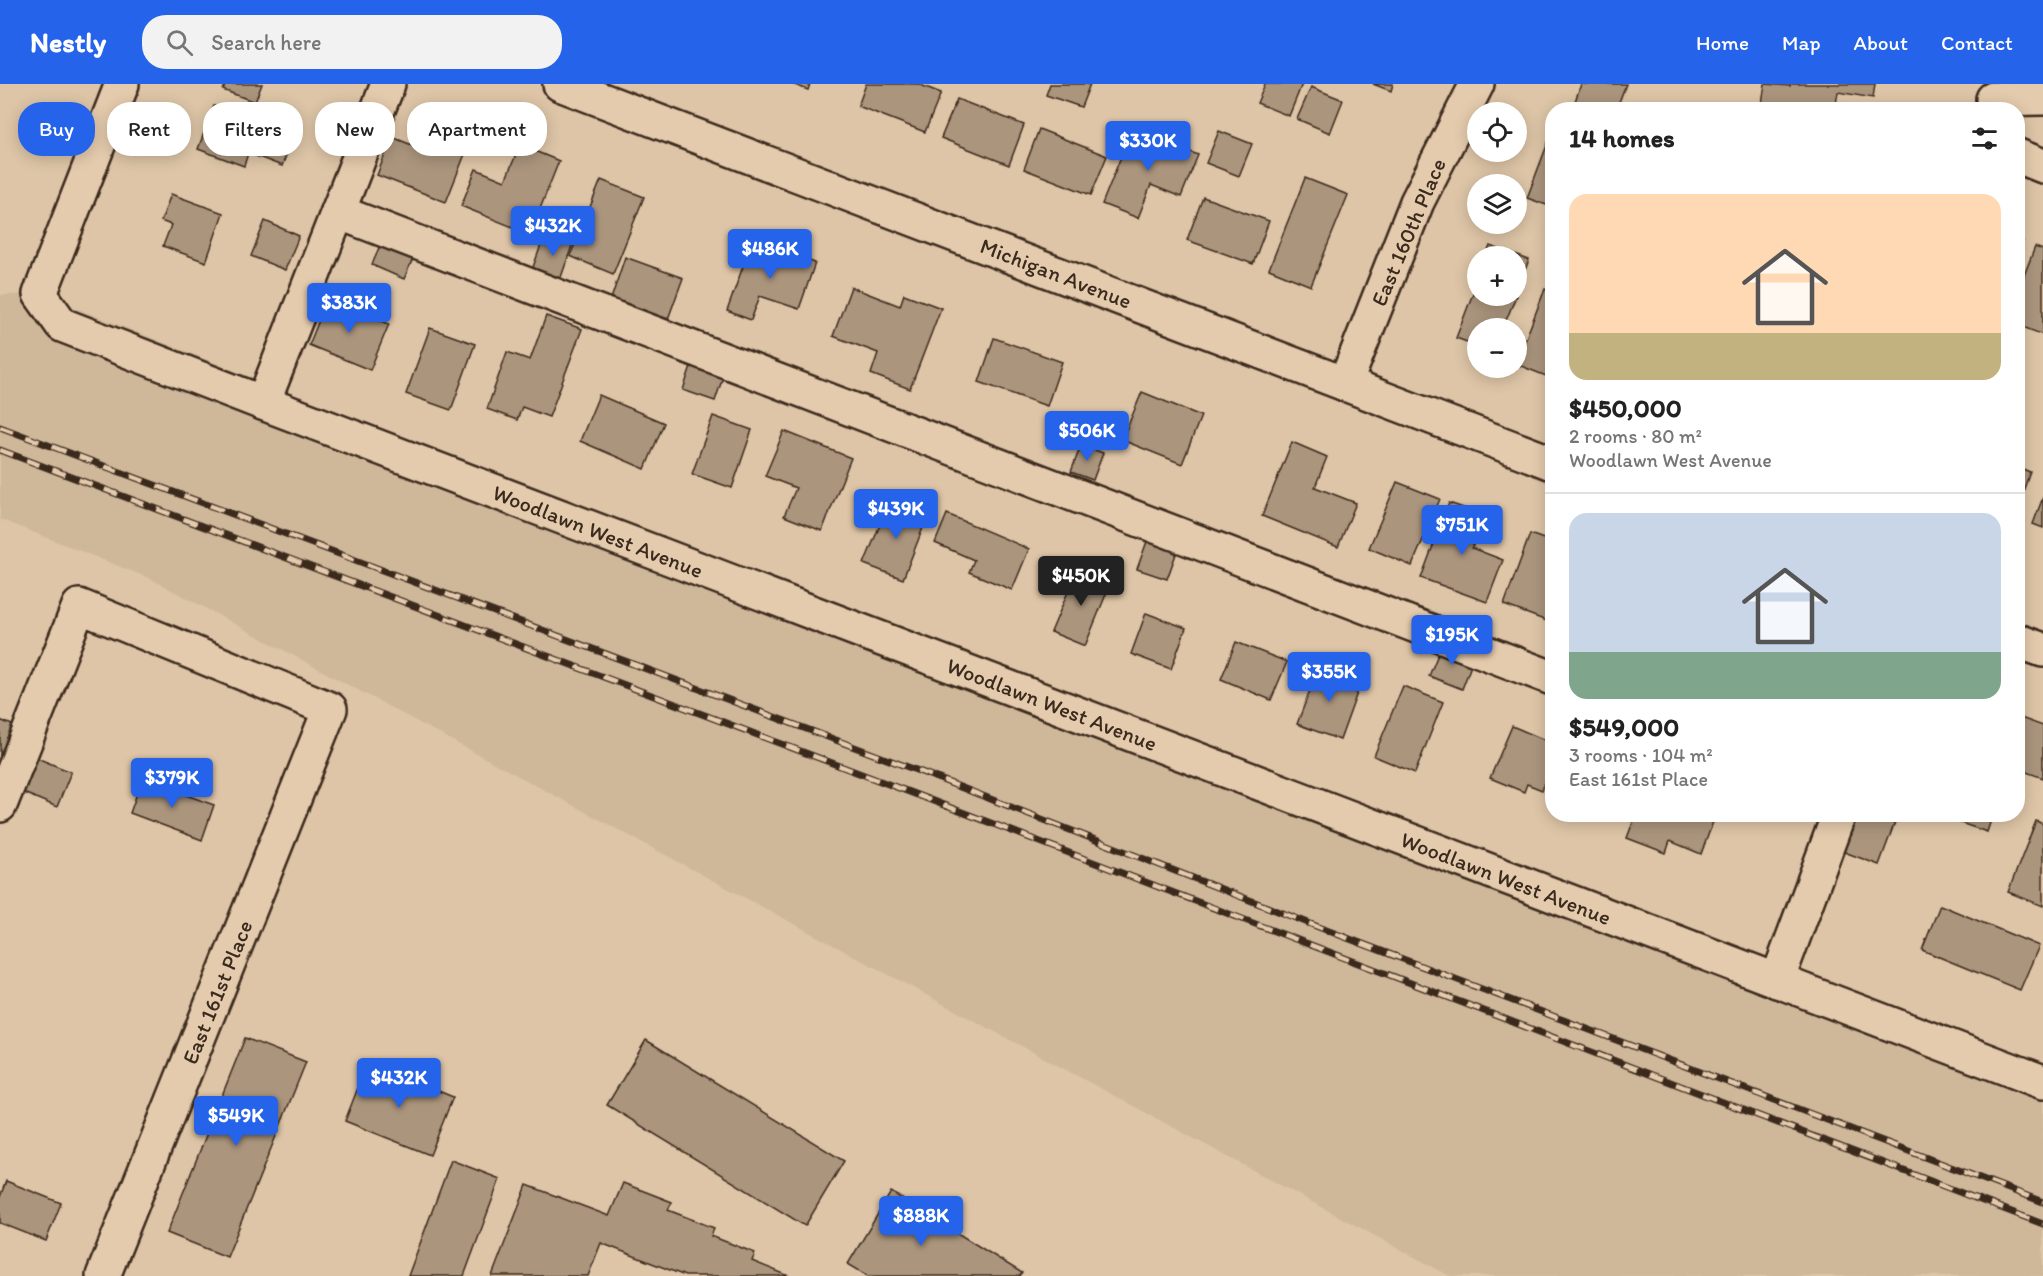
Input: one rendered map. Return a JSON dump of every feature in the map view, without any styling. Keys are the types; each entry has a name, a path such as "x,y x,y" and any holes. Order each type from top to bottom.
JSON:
{"street":[{"name":"Woodlawn West Avenue","path":"122,84 40,294 62,325 263,404 2043,1082"},
{"path":"263,404 388,84"},
{"name":"Michigan Avenue","path":"560,84 1545,460"},
{"name":"East 160th Place","path":"1345,384 1417,202 1477,84"},
{"path":"2011,102 2043,98"},
{"path":"2025,159 2043,166"},
{"path":"338,212 1545,675"},
{"name":"East 161st Place","path":"0,805 79,606 330,709 104,1276"},
{"path":"2025,643 2043,650"},
{"path":"1777,981 1836,822"}],"shaded area":[{"path":"40,294 2043,1082 2043,1276 1450,1276 151,579 0,519 0,295"}],"building":[{"path":"226,84 262,84 255,102 223,90"},
{"path":"792,84 810,84 808,90"},
{"path":"866,84 918,84 941,93 925,132 858,106"},
{"path":"1050,84 1090,84 1081,107 1046,95"},
{"path":"1265,84 1302,84 1289,116 1257,103"},
{"path":"1373,84 1393,84 1391,91"},
{"path":"1581,84 1626,84 1619,102 1575,102"},
{"path":"1765,84 1790,86 1791,84 1875,84 1873,98 1838,92 1836,102 1762,102"},
{"path":"1311,87 1343,100 1330,133 1297,119"},
{"path":"957,99 1024,125 1009,165 941,138"},
{"path":"1039,129 1107,156 1091,195 1024,169"},
{"path":"1132,129 1198,155 1181,197 1151,185 1138,218 1102,204"},
{"path":"1219,131 1252,144 1239,176 1206,163"},
{"path":"203,136 203,151 198,149"},
{"path":"395,138 407,143 407,156 464,156 446,202 377,175 384,156 395,156"},
{"path":"1545,150 1545,204 1527,198"},
{"path":"217,156 247,156 244,166"},
{"path":"256,156 286,156 282,166"},
{"path":"515,156 547,156 559,161 530,234 461,206 476,169 505,181"},
{"path":"1305,178 1348,195 1311,286 1269,269"},
{"path":"601,180 644,197 613,274 570,256"},
{"path":"171,194 223,213 206,262 163,246 171,225 161,221"},
{"path":"1203,197 1269,221 1253,264 1187,240"},
{"path":"265,221 299,236 285,270 251,256"},
{"path":"545,234 573,243 560,280 532,270"},
{"path":"382,240 415,254 404,279 372,265"},
{"path":"752,241 815,263 799,309 760,296 751,320 727,311"},
{"path":"2035,247 2043,250 2043,335 2025,328 2025,273"},
{"path":"625,257 683,278 668,319 611,299"},
{"path":"851,287 900,306 904,294 941,308 910,389 871,374 878,353 833,336"},
{"path":"1545,289 1545,376 1527,368 1527,336"},
{"path":"328,298 389,324 370,370 309,345"},
{"path":"1468,306 1512,306 1507,318 1467,318 1467,342 1456,338"},
{"path":"546,316 582,329 549,417 522,407 517,420 487,409 507,352 530,360"},
{"path":"430,328 475,344 451,410 406,394"},
{"path":"994,338 1062,362 1047,406 979,382"},
{"path":"692,363 724,374 715,401 683,390"},
{"path":"1142,392 1201,416 1182,464 1122,440"},
{"path":"599,395 664,423 645,469 580,441"},
{"path":"713,416 752,430 732,488 692,474"},
{"path":"784,431 851,458 822,531 784,516 796,488 765,476"},
{"path":"1292,442 1327,457 1315,487 1356,503 1338,547 1262,516"},
{"path":"1081,445 1103,453 1093,480 1071,472"},
{"path":"2025,470 2030,472 2025,486"},
{"path":"1397,482 1440,499 1412,566 1369,548"},
{"path":"2043,497 2043,528 2033,524"},
{"path":"890,500 928,515 903,579 864,564"},
{"path":"1449,503 1484,515 1472,548 1503,560 1487,602 1421,578"},
{"path":"947,514 1029,549 1012,590 969,572 974,560 935,543"},
{"path":"1150,533 1180,543 1167,579 1137,569"},
{"path":"1530,534 1545,539 1545,620 1504,605"},
{"path":"1078,568 1111,582 1085,646 1051,632"},
{"path":"1146,613 1186,628 1171,669 1131,654"},
{"path":"1236,642 1287,662 1271,700 1221,679"},
{"path":"1443,642 1475,655 1462,689 1429,676"},
{"path":"1319,667 1361,682 1340,740 1297,724"},
{"path":"1403,686 1443,702 1415,773 1374,756"},
{"path":"0,720 12,725 0,757"},
{"path":"2025,720 2043,726 2043,778 2025,772"},
{"path":"1512,726 1545,740 1545,782 1542,790 1527,784 1524,792 1490,778"},
{"path":"32,756 71,772 57,807 19,791"},
{"path":"142,779 214,805 202,840 130,813"},
{"path":"2036,821 2043,824 2043,906 2008,892"},
{"path":"1633,822 1713,822 1701,854 1670,841 1666,853 1627,838"},
{"path":"1849,822 1895,822 1879,865 1839,850"},
{"path":"1958,822 1990,822 1987,832"},
{"path":"1940,905 2039,946 2020,990 1922,950"},
{"path":"245,1038 306,1062 227,1257 167,1233"},
{"path":"646,1040 844,1161 805,1226 607,1105"},
{"path":"368,1062 453,1097 430,1155 345,1121"},
{"path":"451,1160 500,1179 464,1276 408,1276"},
{"path":"6,1181 61,1203 46,1241 0,1223 0,1197"},
{"path":"623,1183 672,1202 668,1210 714,1228 711,1236 755,1253 752,1261 789,1276 685,1276 601,1243 588,1276 492,1276 527,1185 609,1216"},
{"path":"891,1192 1022,1273 1020,1276 868,1276 848,1264"}],"railway":[{"path":"0,427 924,773 1321,928 2043,1202"},
{"path":"0,450 904,790 2043,1224"}]}
